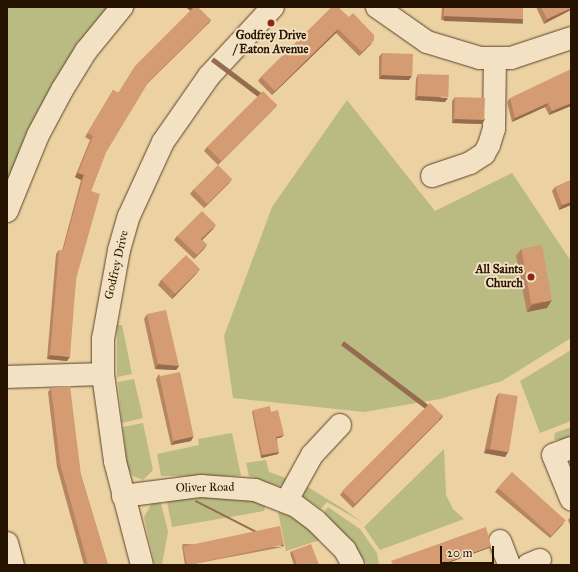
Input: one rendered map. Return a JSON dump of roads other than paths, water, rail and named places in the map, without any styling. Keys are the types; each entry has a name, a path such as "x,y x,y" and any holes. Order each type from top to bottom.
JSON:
{"street":[{"path":"7,211 35,142 62,90 86,51 122,7"},
{"name":"Godfrey Drive","path":"142,565 124,496 108,419 103,374 103,340 119,250 148,172 185,108 273,7"},
{"path":"376,7 404,30 442,49 495,59 530,53 571,38"},
{"path":"432,176 470,163 484,154 490,145 494,129 495,59"},
{"path":"7,377 103,374"},
{"path":"286,502 312,455 340,425"},
{"path":"562,452 571,499"},
{"name":"Oliver Road","path":"124,496 177,488 229,486 255,490 286,502 329,531 353,565"},
{"path":"500,541 509,565"},
{"path":"7,543 13,565"}],"place":[{"name":"Godfrey Drive / Eaton Avenue","path":"271,23"},
{"name":"All Saints Church","path":"531,277"}]}
